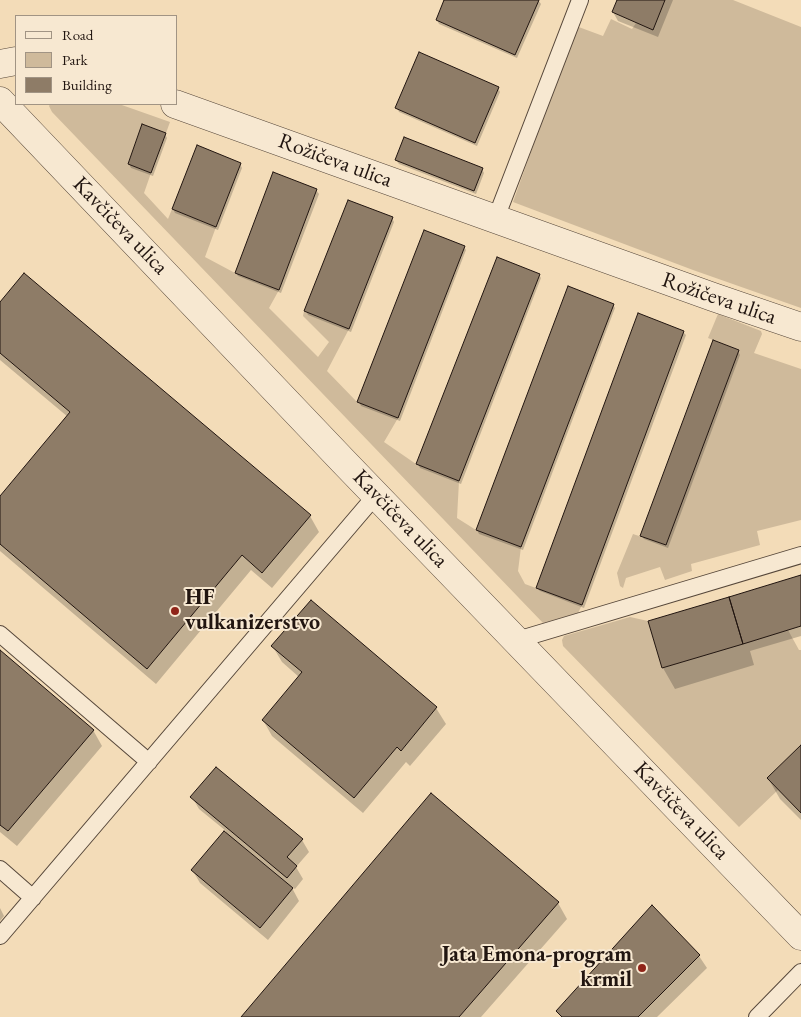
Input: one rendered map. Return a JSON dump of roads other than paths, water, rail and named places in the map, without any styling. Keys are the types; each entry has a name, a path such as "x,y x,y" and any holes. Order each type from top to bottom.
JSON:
{"street":[{"path":"0,64 15,61"},
{"name":"Kavčičeva ulica","path":"0,101 801,936"},
{"name":"Rožičeva ulica","path":"178,105 496,218 712,298 801,327"}],"lane":[{"path":"496,218 580,0"},
{"path":"0,936 376,495"},
{"path":"516,640 801,555"},
{"path":"0,634 149,762"},
{"path":"0,869 33,898"},
{"path":"757,1017 801,972"}],"place":[{"name":"HF vulkanizerstvo","path":"175,611"},
{"name":"Jata Emona-program krmil","path":"642,968"}]}
